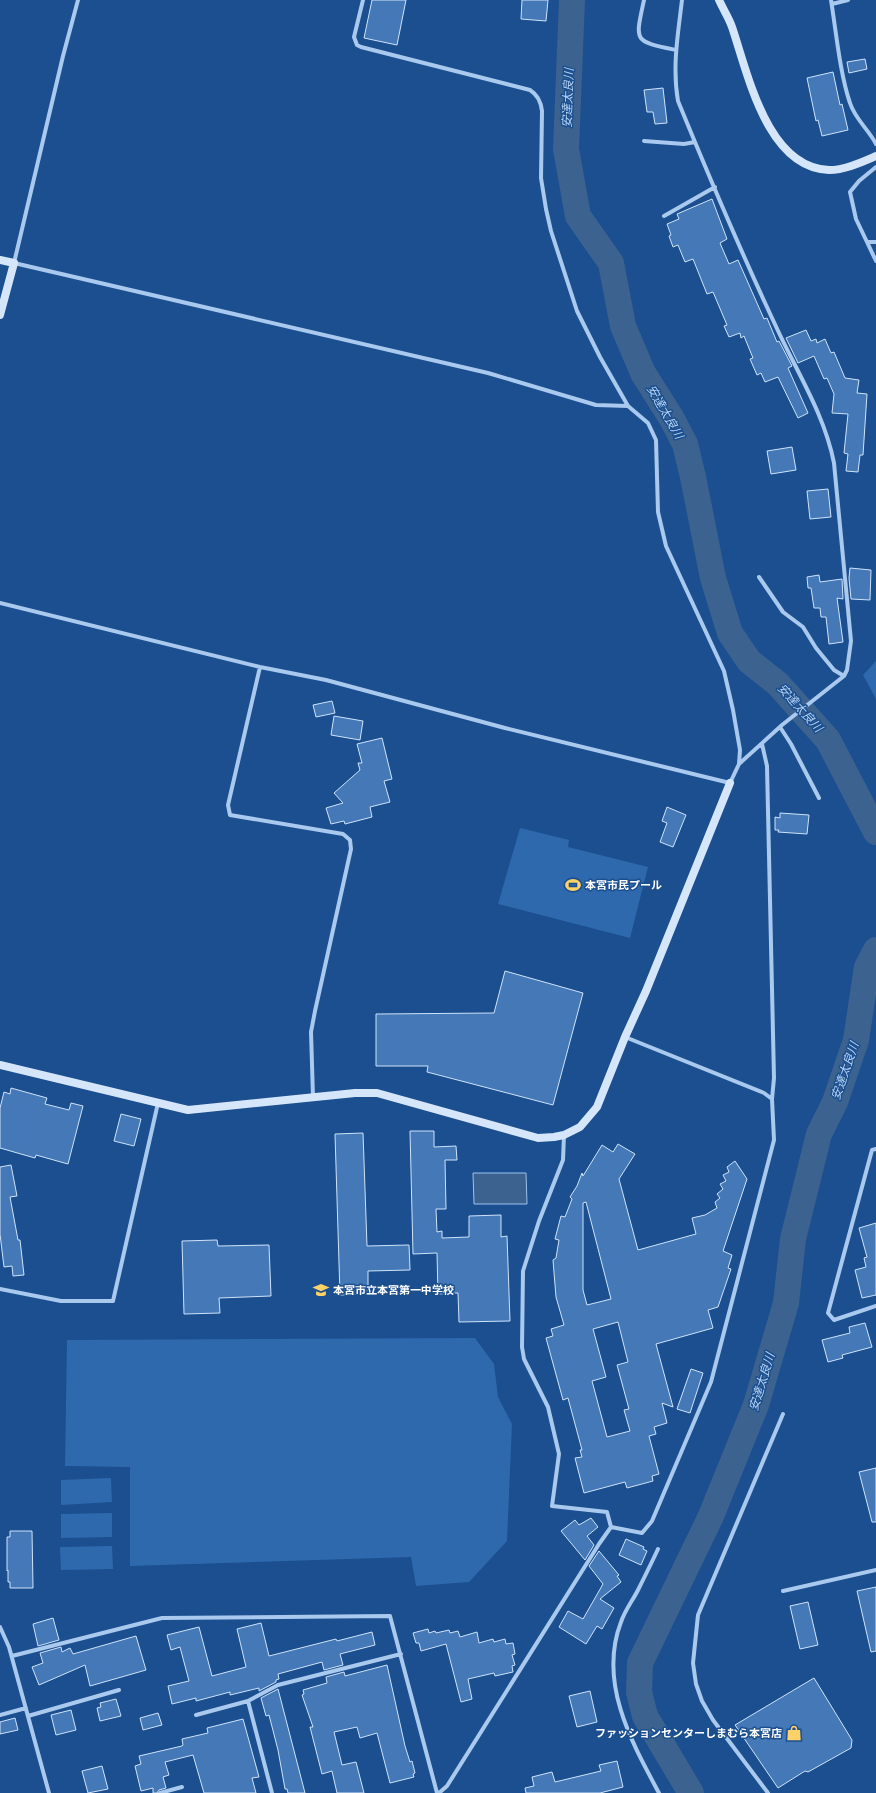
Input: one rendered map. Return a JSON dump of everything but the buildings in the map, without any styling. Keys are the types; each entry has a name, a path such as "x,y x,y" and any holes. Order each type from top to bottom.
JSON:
{"street":[{"path":"0,315 78,0"},
{"path":"0,1065 188,1110 355,1093 377,1093 538,1138 564,1135 580,1128 597,1107 624,1037 649,984 739,764 740,750 734,710 724,671 666,546 658,512 656,440 648,423 628,406 600,357 577,311 552,231 546,209 542,178 540,147 541,102 530,90 361,48 354,37 363,0"},
{"path":"644,0 637,30 640,38 651,45 676,50"},
{"path":"682,0 676,50 675,76 678,101 780,335 822,420 830,444 834,463 845,591 851,641 847,670 844,676 781,726 739,764"},
{"path":"719,0 732,26 744,69 758,104 769,125 795,158 806,165 829,170 851,166 876,156"},
{"path":"848,0 832,2 845,82 850,104 859,121 876,144"},
{"path":"644,141 684,144 695,142"},
{"path":"876,167 858,181 850,192 856,219 876,261"},
{"path":"664,216 715,187"},
{"path":"867,242 876,242"},
{"path":"0,260 488,373 596,405 628,406"},
{"path":"759,577 783,612 802,627 816,648 834,670 844,676"},
{"path":"0,603 260,667 326,680 505,728 730,783"},
{"path":"260,667 228,805 230,815 343,834 350,840 351,849 311,1032 313,1098"},
{"path":"781,726 819,798"},
{"path":"611,1527 642,1533 648,1526 711,1382 774,1140 772,1099 774,1078 767,766 762,744"},
{"path":"624,1037 764,1093 772,1099"},
{"path":"0,1289 61,1301 113,1300 158,1103"},
{"path":"564,1135 562,1160 538,1221 522,1271 522,1347 524,1358 548,1407 559,1454 552,1506 607,1512 611,1527"},
{"path":"876,1149 872,1150 828,1313 834,1320 876,1306"},
{"path":"768,1793 713,1720 702,1701 693,1663 698,1615 783,1414"},
{"path":"12,1656 162,1618 390,1616 438,1793 447,1786 594,1550 611,1527"},
{"path":"658,1549 621,1620 615,1639 613,1658 616,1696 621,1714 659,1793"},
{"path":"783,1591 876,1570"},
{"path":"0,1627 12,1656 49,1793"},
{"path":"196,1715 248,1701 278,1685 401,1654"},
{"path":"28,1716 119,1690"},
{"path":"248,1701 272,1793"},
{"path":"0,1715 26,1708"},
{"path":"160,1793 182,1788"}],"shaded area":[{"path":"876,661 876,699 863,675"},
{"name":"本宮市民プール","path":"520,828 569,840 568,847 648,867 630,938 498,904"},
{"path":"473,1173 526,1173 527,1204 474,1204"},
{"path":"475,1338 494,1364 498,1397 512,1424 507,1541 469,1582 416,1586 411,1557 130,1566 130,1467 65,1466 67,1340"},
{"path":"111,1478 112,1502 61,1505 61,1480"},
{"path":"112,1513 112,1537 61,1538 61,1514"},
{"path":"112,1546 113,1569 61,1570 60,1547"}],"waterway":[{"name":"安達太良川","path":"572,0 566,149 578,216 611,263 623,326 643,373 672,419 685,444 713,578 730,633 749,661 778,684 828,740 876,832"},
{"name":"安達太良川","path":"691,1793 645,1716 639,1692 640,1663 711,1516 756,1405 786,1303 793,1239 819,1134 835,1102 856,1040 867,967 876,950"}],"place":[{"name":"本宮市民プール","path":"573,885"},
{"name":"本宮市立本宮第一中学校","path":"321,1290"},
{"name":"ファッションセンターしまむら本宮店","path":"794,1733"}]}
